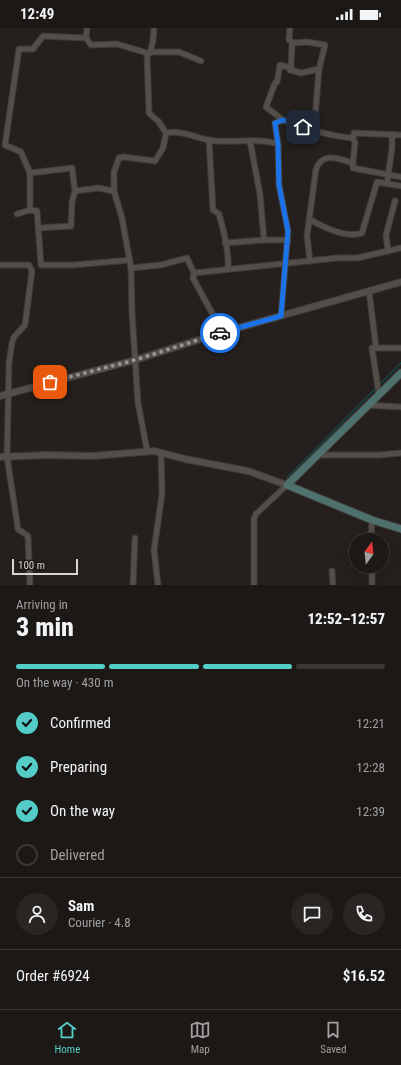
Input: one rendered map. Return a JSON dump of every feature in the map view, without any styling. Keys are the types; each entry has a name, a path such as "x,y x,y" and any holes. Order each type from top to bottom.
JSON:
{"main road":[{"path":"401,373 287,485 372,520 401,529"}],"street":[{"path":"86,28 86,38 91,45 125,45 149,53 179,52 200,60"},
{"path":"147,450 138,403 132,313 132,268 122,218 114,191 114,172 119,158 124,157 155,161 163,148 166,133 159,122 148,113 149,53 154,28"},
{"path":"290,28 289,40 294,43 307,42 325,44 319,69 315,116"},
{"path":"30,210 30,173 21,152 5,145 19,49 33,49 43,36 86,38"},
{"path":"291,68 292,45 294,43"},
{"path":"319,69 301,73 290,70 291,68 280,66 277,82 275,83 266,107 283,120 316,132 353,138"},
{"path":"281,316 288,240 287,222 279,185 278,144 275,123 283,120"},
{"path":"166,133 176,132 209,140 250,141 278,144"},
{"path":"401,135 354,133 353,138 355,144 353,168 401,177"},
{"path":"387,183 390,176 393,142 392,134"},
{"path":"209,140 213,210 219,214 228,254 228,269"},
{"path":"250,141 260,194 264,240"},
{"path":"310,261 307,240 318,164 325,158 330,157 353,164"},
{"path":"30,173 72,168 75,191 72,202 71,226 39,228"},
{"path":"309,219 337,231 355,236 362,233 377,182 401,186"},
{"path":"75,191 98,188 114,191"},
{"path":"388,251 386,236 395,201"},
{"path":"17,214 30,210 37,212 41,265 74,265 130,260"},
{"path":"225,243 288,240"},
{"path":"194,273 285,265 310,261 357,258 401,248"},
{"path":"132,268 161,265 188,258 194,273 193,278 212,313 220,333"},
{"path":"0,265 29,265 32,271 25,325 14,336 9,363 7,457 18,529 28,536 30,585"},
{"path":"0,396 135,360 220,333 401,282"},
{"path":"369,291 376,348"},
{"path":"380,394 372,348 401,348"},
{"path":"367,405 401,407"},
{"path":"0,457 46,455 92,456 147,450 248,472 287,485 256,514 254,519 254,585"},
{"path":"158,585 154,550 162,494 161,453"},
{"path":"317,454 379,455 401,453"},
{"path":"371,533 372,520"},
{"path":"133,585 135,538"},
{"path":"332,571 333,585"},
{"path":"372,573 372,585"}],"waterway":[{"path":"381,383 401,363"},
{"path":"287,478 375,389"}],"way so far":[{"path":"50,382 135,360 220,333"}],"route":[{"path":"220,333 281,316 288,231 279,185 279,159 275,123 283,120 303,127"}]}
